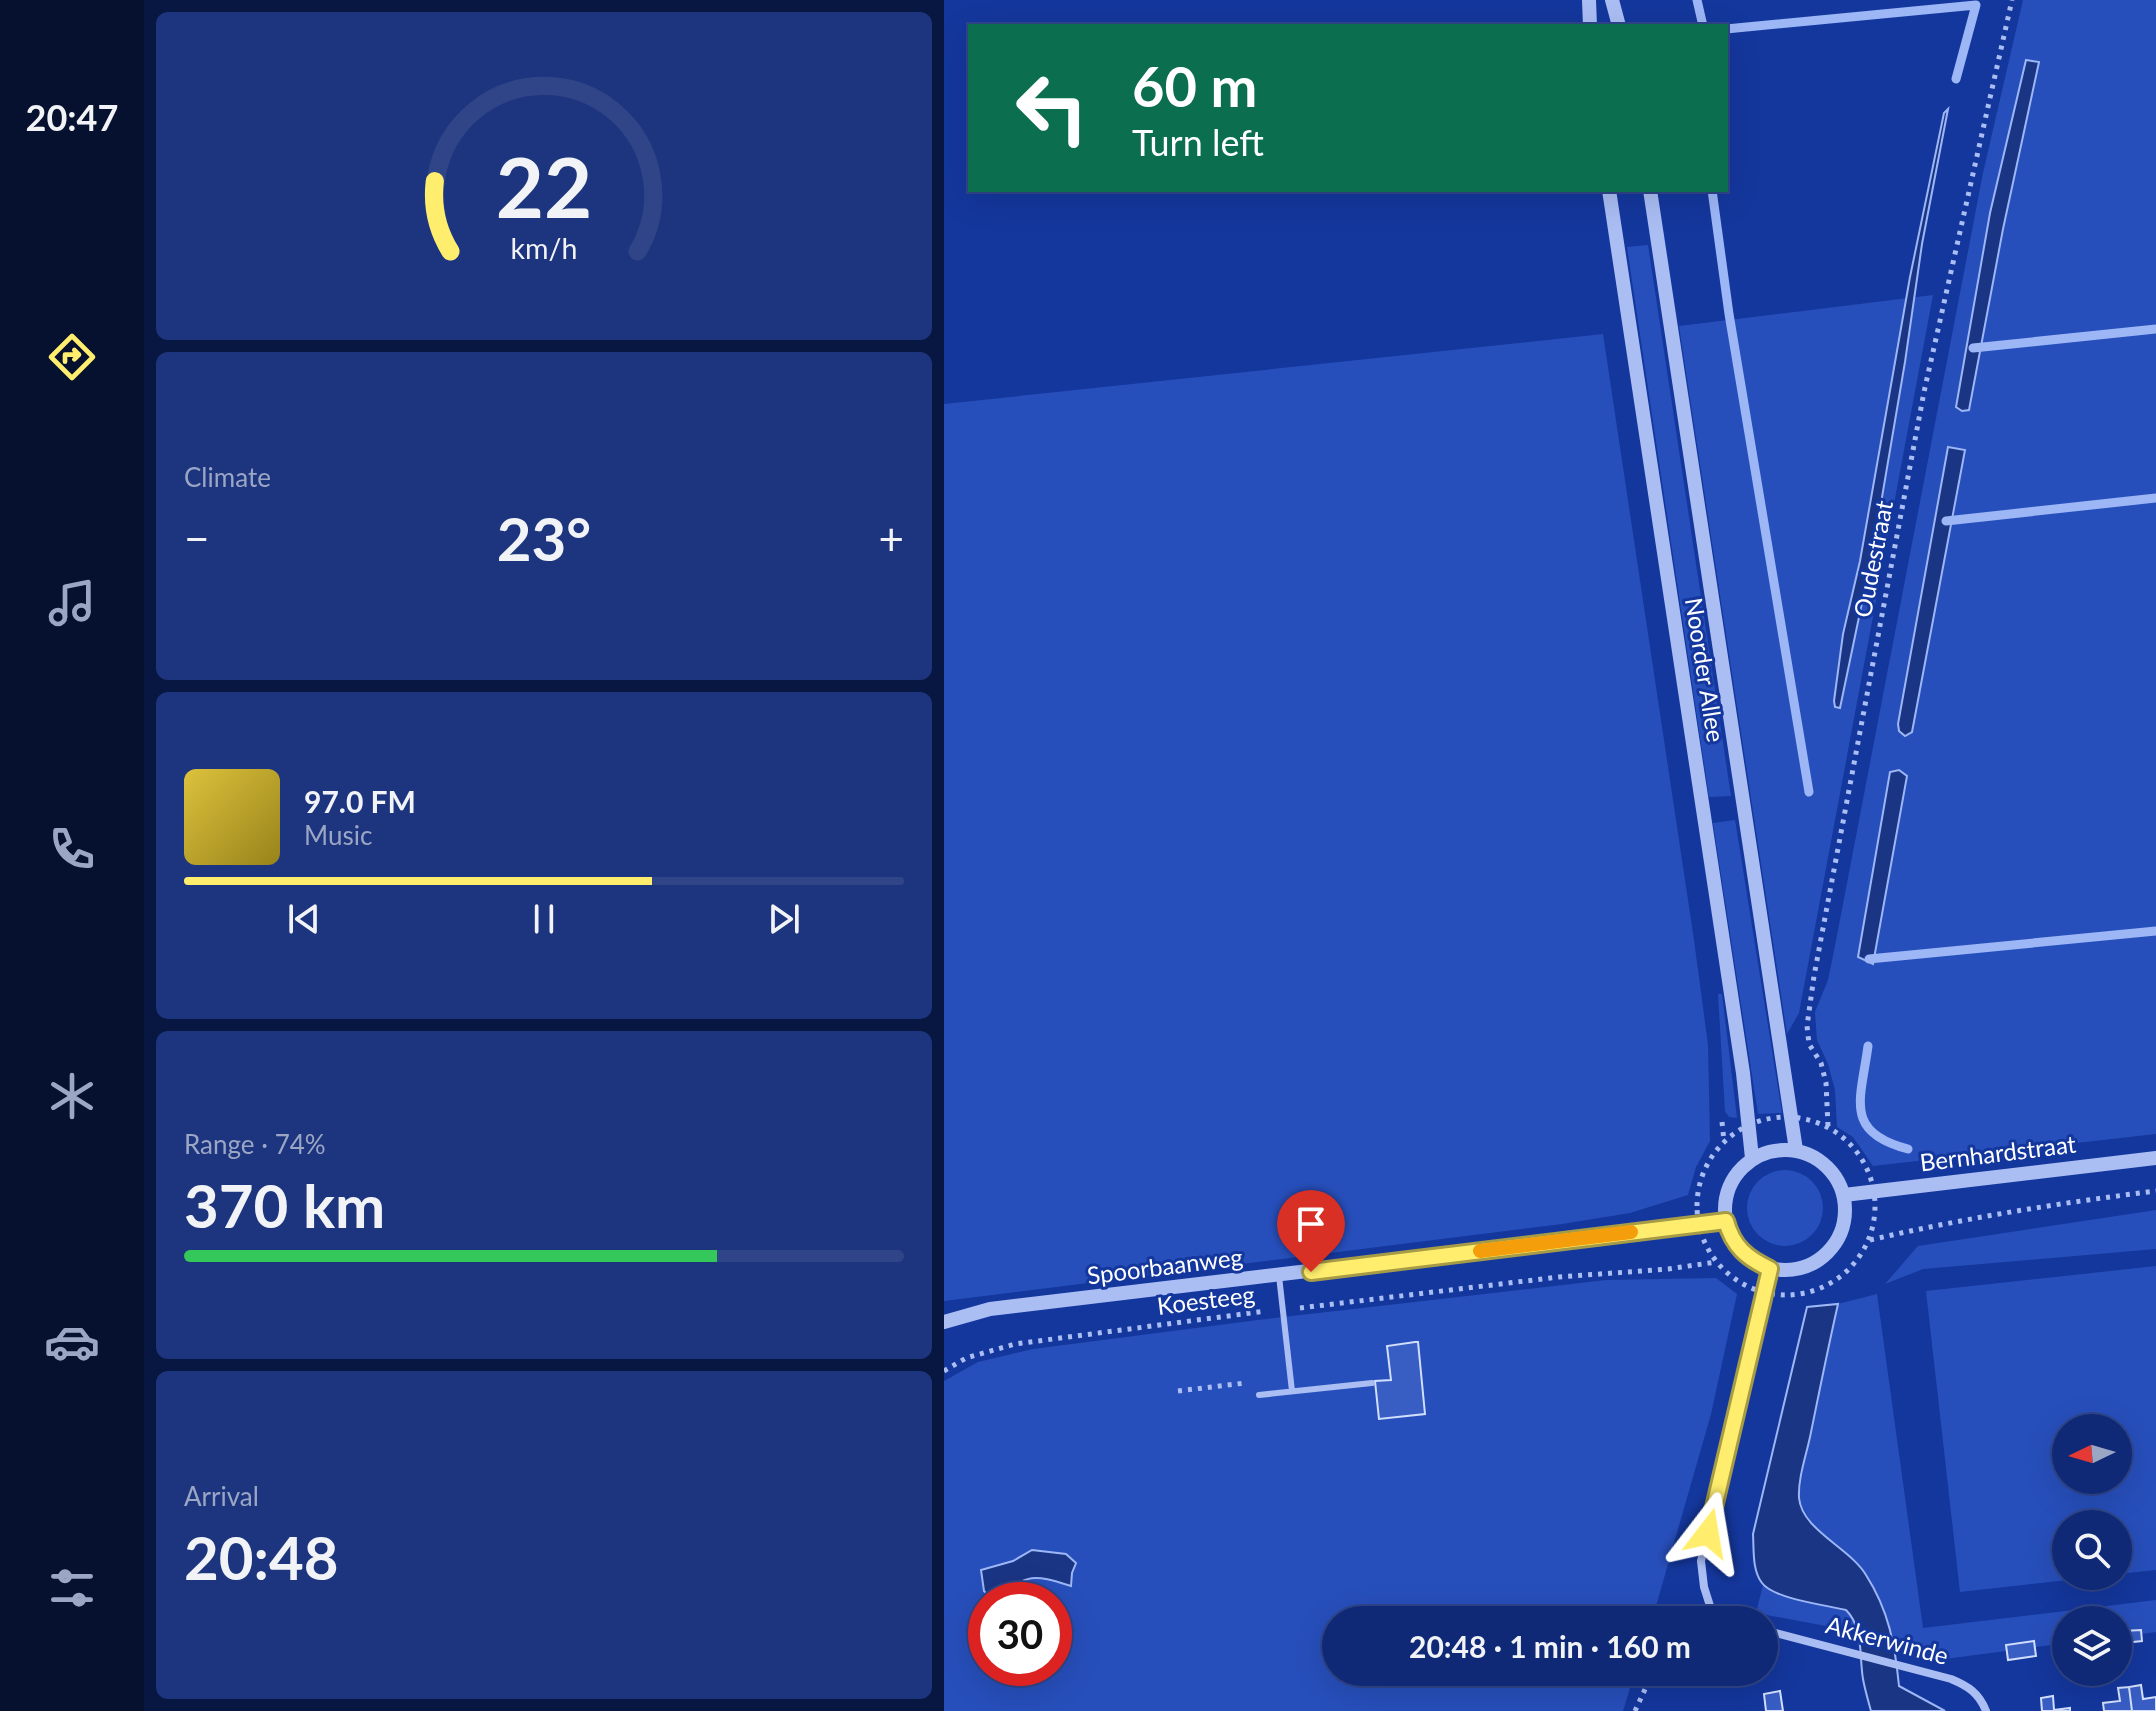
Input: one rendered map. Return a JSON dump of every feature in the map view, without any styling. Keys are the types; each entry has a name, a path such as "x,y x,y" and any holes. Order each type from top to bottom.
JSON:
{"street":[{"path":"1589,0 1590,24"},
{"path":"1612,0 1618,24"},
{"name":"Noorder Allee","path":"1609,192 1743,1073 1752,1158"},
{"name":"Noorder Allee","path":"1650,192 1796,1150"},
{"path":"1778,1149 1796,1150 1813,1155 1827,1165 1838,1179 1846,1214 1842,1232 1833,1248 1819,1261 1802,1269 1770,1269 1750,1260 1737,1248 1726,1221 1726,1196 1733,1178 1752,1158 1778,1149"},
{"name":"Bernhardstraat","path":"1844,1195 2156,1158"},
{"name":"Spoorbaanweg","path":"944,1322 990,1309 1726,1221"},
{"path":"1710,1606 1701,1561 1770,1269"},
{"name":"Akkerwinde","path":"1778,1634 1951,1679 1968,1686 1982,1700 1986,1711"}],"lane":[{"path":"1279,1276 1292,1391"},
{"path":"1259,1395 1372,1383"}],"path":[{"name":"Oudestraat","path":"1828,1126 1826,1083 1821,1063 1809,1044 1807,1026 1814,976 1924,392 2012,0"},
{"path":"1766,1293 1787,1296 1829,1285 1848,1271 1869,1241 1955,1220 2156,1191"},
{"name":"Koesteeg","path":"944,1371 966,1358 1015,1344 1559,1277 1716,1262 1739,1282 1766,1293"},
{"path":"1178,1391 1258,1382 1259,1395"},
{"path":"1635,1711 1647,1686"}],"shaded area":[{"path":"2023,0 2156,0 2156,1134 1873,1166 1853,1137 1837,1127 1835,1090 1817,1040 1815,1012 1828,980 1834,951 1983,173"},
{"path":"2026,60 2039,62 1969,410 1962,411 1956,407 1990,213"},
{"path":"1948,109 1922,244 1873,550 1840,708 1835,707 1834,701 1843,634 1860,561 1910,277 1944,113"},
{"path":"1648,245 1731,796 1709,797 1627,247"},
{"path":"1933,295 1799,1013 1787,1034 1679,326"},
{"path":"1603,334 1708,1045 1710,1141 1696,1167 1688,1195 1630,1213 1562,1224 944,1301 944,404"},
{"path":"1948,447 1965,450 1912,732 1905,736 1899,731 1898,724"},
{"path":"1899,770 1907,776 1873,964 1858,957 1890,772"},
{"path":"1735,820 1782,1113 1758,1114 1713,823"},
{"path":"1718,994 1722,994 1737,1118 1729,1117 1725,1111"},
{"path":"1785,1170 1800,1173 1812,1181 1820,1193 1823,1208 1820,1223 1812,1235 1800,1243 1785,1246 1770,1243 1758,1235 1750,1223 1747,1208 1750,1193 1758,1181 1770,1173"},
{"path":"2156,1210 2156,1249 1923,1269 1885,1284 1918,1246"},
{"path":"2156,1266 2156,1570 2132,1573 2132,1510 2052,1510 2052,1582 1960,1592 1926,1291"},
{"path":"1716,1278 1737,1294 1711,1414 1656,1606 1322,1606 1322,1686 1631,1686 1623,1711 944,1711 944,1381 978,1362 1033,1349 1606,1280"},
{"path":"1877,1294 1923,1628 2052,1612 2052,1645 1945,1659 1936,1664 1895,1642 1882,1605 1839,1546 1813,1527 1799,1500 1838,1304"},
{"path":"1838,1304 1801,1475 1799,1498 1808,1520 1859,1565 1874,1588 1890,1629 1899,1686 1945,1711 1871,1711 1863,1679 1858,1634 1852,1617 1846,1610 1801,1601 1768,1589 1757,1572 1753,1534 1807,1307"},
{"path":"1032,1550 1066,1554 1076,1563 1071,1582 1037,1578 1019,1582 983,1582 981,1570 1013,1561"},
{"path":"1763,1585 1782,1595 1846,1610 1853,1617 1858,1632 1778,1617 1778,1606 1758,1606"},
{"path":"2156,1600 2156,1632 2132,1635 2132,1606 2106,1606"}],"building":[{"path":"1418,1342 1425,1414 1379,1419 1375,1381 1391,1380 1387,1346"},
{"path":"2132,1630 2141,1630 2142,1641 2132,1642"},
{"path":"2034,1641 2036,1656 2008,1660 2006,1645"},
{"path":"2141,1685 2143,1699 2156,1697 2156,1711 2132,1711 2129,1687"},
{"path":"2129,1687 2132,1711 2104,1711 2103,1703 2120,1701 2118,1688"},
{"path":"1780,1691 1783,1711 1766,1711 1764,1694"},
{"path":"2053,1696 2054,1710 2070,1708 2070,1711 2042,1711 2041,1698"}],"waterway":[{"path":"1697,0 1703,24"},
{"path":"1728,29 1976,5 1956,79"},
{"path":"1712,192 1729,314 1809,792"},
{"path":"1973,348 2156,329"},
{"path":"1946,521 2156,498"},
{"path":"1869,959 2156,931"},
{"path":"1868,1046 1860,1097 1865,1123 1887,1142 1908,1149"}],"slow traffic":[{"path":"1480,1251 1631,1232"}],"route":[{"path":"1311,1272 1726,1221 1737,1248 1750,1260 1770,1269 1708,1533"}]}
